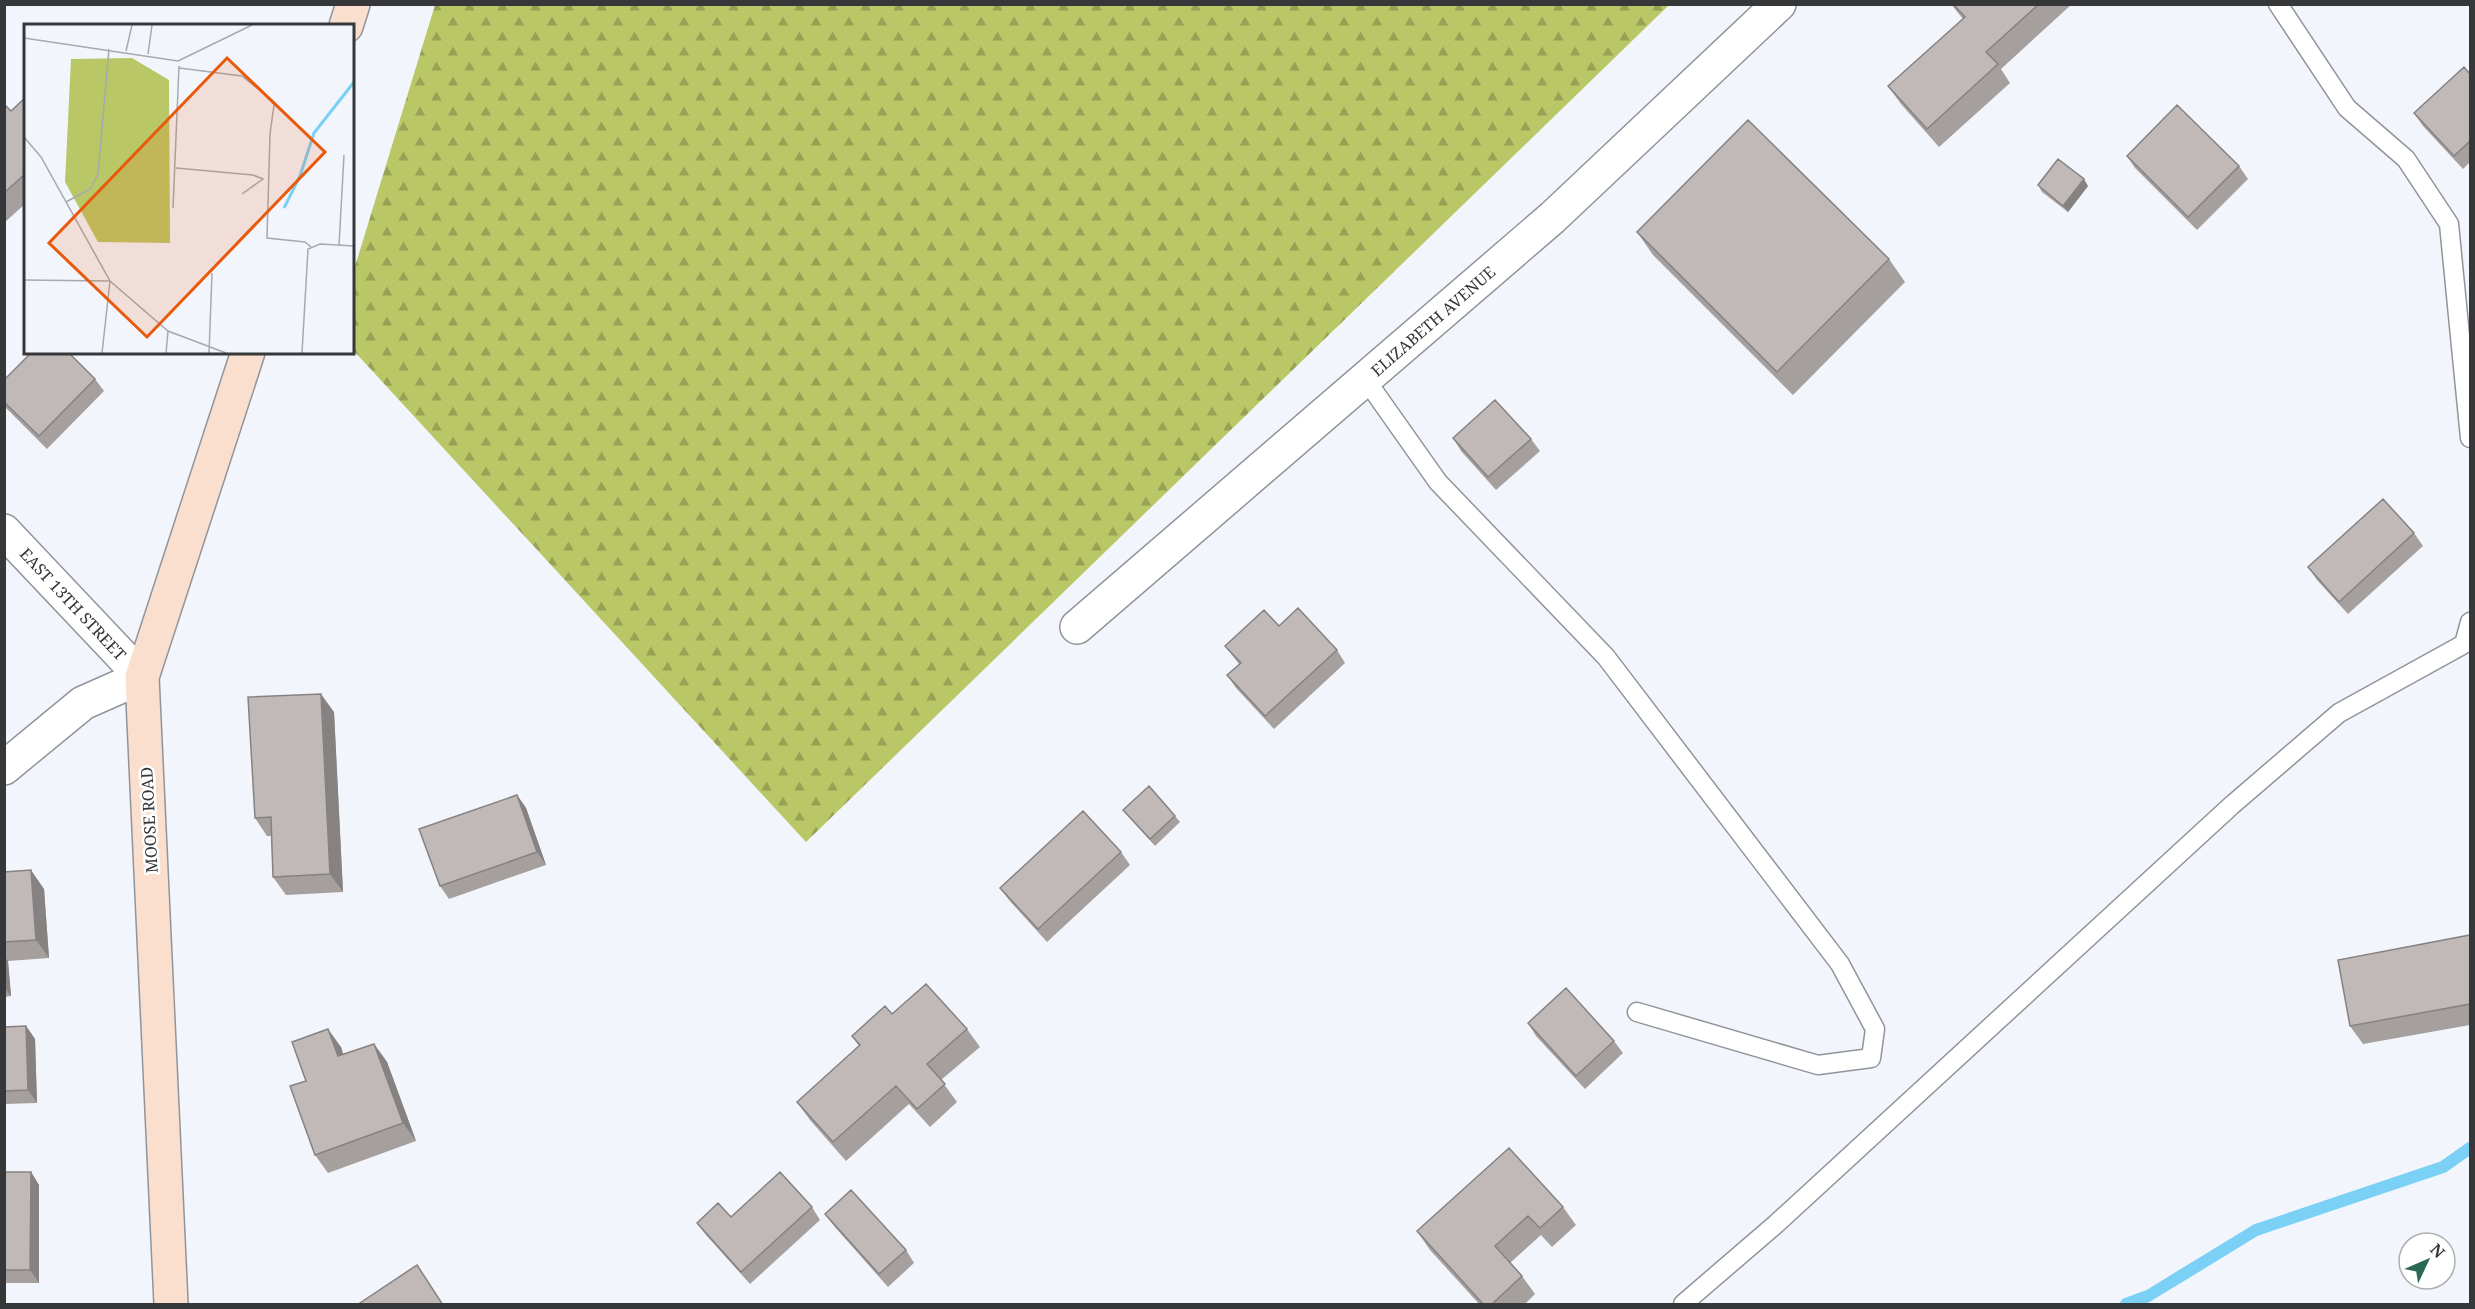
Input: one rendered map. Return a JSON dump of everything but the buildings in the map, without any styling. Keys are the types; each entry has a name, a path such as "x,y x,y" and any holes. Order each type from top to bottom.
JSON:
{"street":[{"path":"347,24 353,4"},
{"name":"ELIZABETH AVENUE","path":"1077,627 1552,218 1779,4"},
{"name":"MOOSE ROAD","path":"171,1305 142,677 247,354"},
{"name":"EAST 13TH STREET","path":"4,531 142,677"},
{"path":"4,768 83,703 142,677"}],"lane":[{"path":"2278,4 2347,108 2406,159 2449,224 2470,438"},
{"path":"1366,380 1438,482 1606,657 1840,964 1875,1029 1871,1058 1818,1065 1637,1012"},
{"path":"1683,1305 1776,1224 2232,804 2339,713 2464,644 2470,622"}],"green space":[{"path":"435,4 1669,5 806,842 354,351 354,270"}],"waterway":[{"path":"2126,1304 2148,1296 2256,1230 2443,1167 2470,1148"}]}
